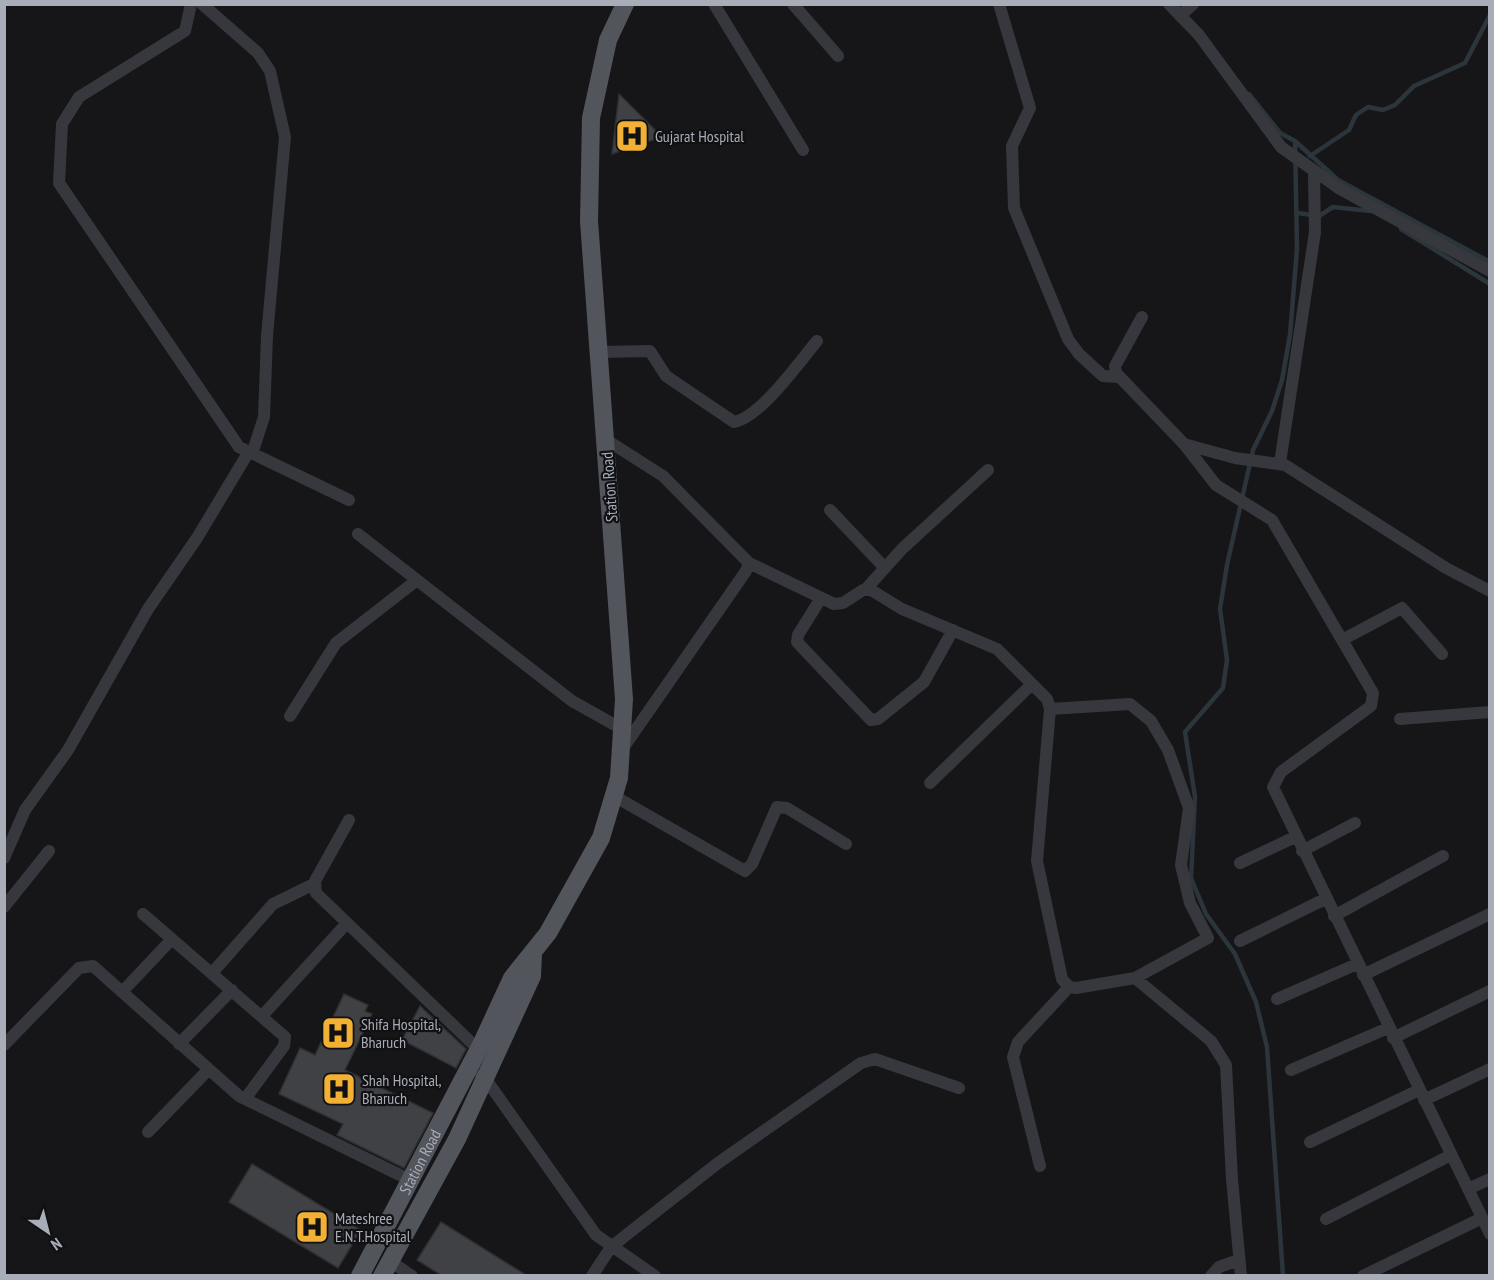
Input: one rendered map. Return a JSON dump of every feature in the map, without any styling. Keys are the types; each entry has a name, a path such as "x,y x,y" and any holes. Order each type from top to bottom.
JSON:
{"main road":[{"name":"Station Road","path":"360,1275 479,1050 515,973 533,954 601,838 619,778 624,699 589,221 591,118 608,40 624,4"},
{"name":"Station Road","path":"386,1268 457,1139 532,976 533,954"}],"street":[{"path":"191,4 185,32 88,89 70,108 62,124 58,177 61,189 237,444 251,454 349,500"},
{"path":"4,858 25,810 68,750 145,615 251,454 264,417 267,336 285,137 270,71 258,53 202,4"},
{"path":"714,4 803,150"},
{"path":"793,4 838,56"},
{"path":"999,4 1030,108 1012,146 1014,208 1072,347 1103,376 1119,377"},
{"path":"1169,4 1199,35 1281,147 1314,173 1490,272"},
{"path":"1180,16 1193,4"},
{"path":"1280,463 1316,232 1314,173"},
{"path":"1142,316 1115,366 1119,377 1184,444 1216,485 1263,513 1276,525 1373,693 1374,700 1371,706 1281,772 1275,779 1273,787 1325,899 1490,1234"},
{"path":"599,352 650,351 666,376 734,422 745,418 770,396 818,341"},
{"path":"605,439 663,476 749,563 821,598 840,604 866,589 988,470"},
{"path":"1184,444 1235,458 1280,463 1446,568 1490,591"},
{"path":"830,510 885,568"},
{"path":"358,534 572,701 622,729"},
{"path":"621,752 746,571 749,563"},
{"path":"290,716 336,643 417,580"},
{"path":"866,589 902,609 997,649 1047,699 1050,709 1037,861 1062,979 1069,987 1076,988 1136,978 1208,938 1190,903 1181,864 1189,808 1168,750 1151,721 1130,704 1050,709"},
{"path":"821,598 798,635 797,642 871,720 878,719 924,682 953,630"},
{"path":"1342,640 1402,608 1442,654"},
{"path":"930,783 1032,684"},
{"path":"1400,719 1490,712"},
{"path":"614,796 745,871 752,864 777,807 787,808 846,844"},
{"path":"212,973 273,904 314,884 349,820"},
{"path":"1302,851 1355,823"},
{"path":"1240,863 1295,837"},
{"path":"4,907 49,851"},
{"path":"1334,916 1443,856"},
{"path":"314,884 320,898 479,1050"},
{"path":"1240,941 1325,899"},
{"path":"143,914 284,1034 286,1041 245,1099"},
{"path":"1277,999 1360,969 1490,914"},
{"path":"262,1016 347,923"},
{"path":"122,992 172,939"},
{"path":"4,1045 19,1027 85,966 93,966 208,1070 245,1099 410,1180"},
{"path":"1136,978 1211,1041 1226,1065 1240,1275"},
{"path":"1040,1166 1013,1057 1018,1042 1069,987"},
{"path":"179,1044 232,990"},
{"path":"1291,1070 1391,1033 1490,991"},
{"path":"592,1275 611,1247 718,1162 861,1063 875,1059 959,1088"},
{"path":"1310,1142 1421,1095 1490,1069"},
{"path":"148,1132 208,1070"},
{"path":"467,1071 485,1078 596,1235 655,1275"},
{"path":"1326,1219 1451,1155"},
{"path":"1468,1189 1490,1179"},
{"path":"1363,1275 1482,1218"},
{"path":"1211,1275 1219,1267 1239,1260"},
{"path":"386,1268 412,1275"}],"building":[{"path":"619,94 662,137 612,154"},
{"path":"344,994 368,1005 365,1011 372,1014 345,1070 433,1113 404,1168 337,1135 343,1124 279,1094 300,1048 315,1055"},
{"path":"420,1006 466,1049 456,1068 402,1040"},
{"path":"252,1164 361,1230 338,1268 229,1202"},
{"path":"441,1222 526,1275 441,1275 417,1260"}],"waterway":[{"path":"1310,156 1349,130 1356,115 1368,107 1383,110 1395,105 1414,86 1465,63 1490,15"},
{"path":"1249,94 1280,133 1295,141 1338,180 1490,262"},
{"path":"1283,1276 1267,1047 1256,1002 1235,954 1206,914 1191,878 1195,797 1185,732 1223,688 1227,660 1220,609 1227,565 1253,450 1272,411 1282,380 1290,335 1297,249 1295,141"},
{"path":"1298,213 1319,216 1333,207 1370,211"},
{"path":"1401,229 1490,284"}],"place":[{"name":"Gujarat Hospital","path":"632,136"},
{"name":"Shifa Hospital, Bharuch","path":"338,1033"},
{"name":"Shah Hospital, Bharuch","path":"339,1089"},
{"name":"Mateshree E.N.T.Hospital","path":"312,1227"}]}
